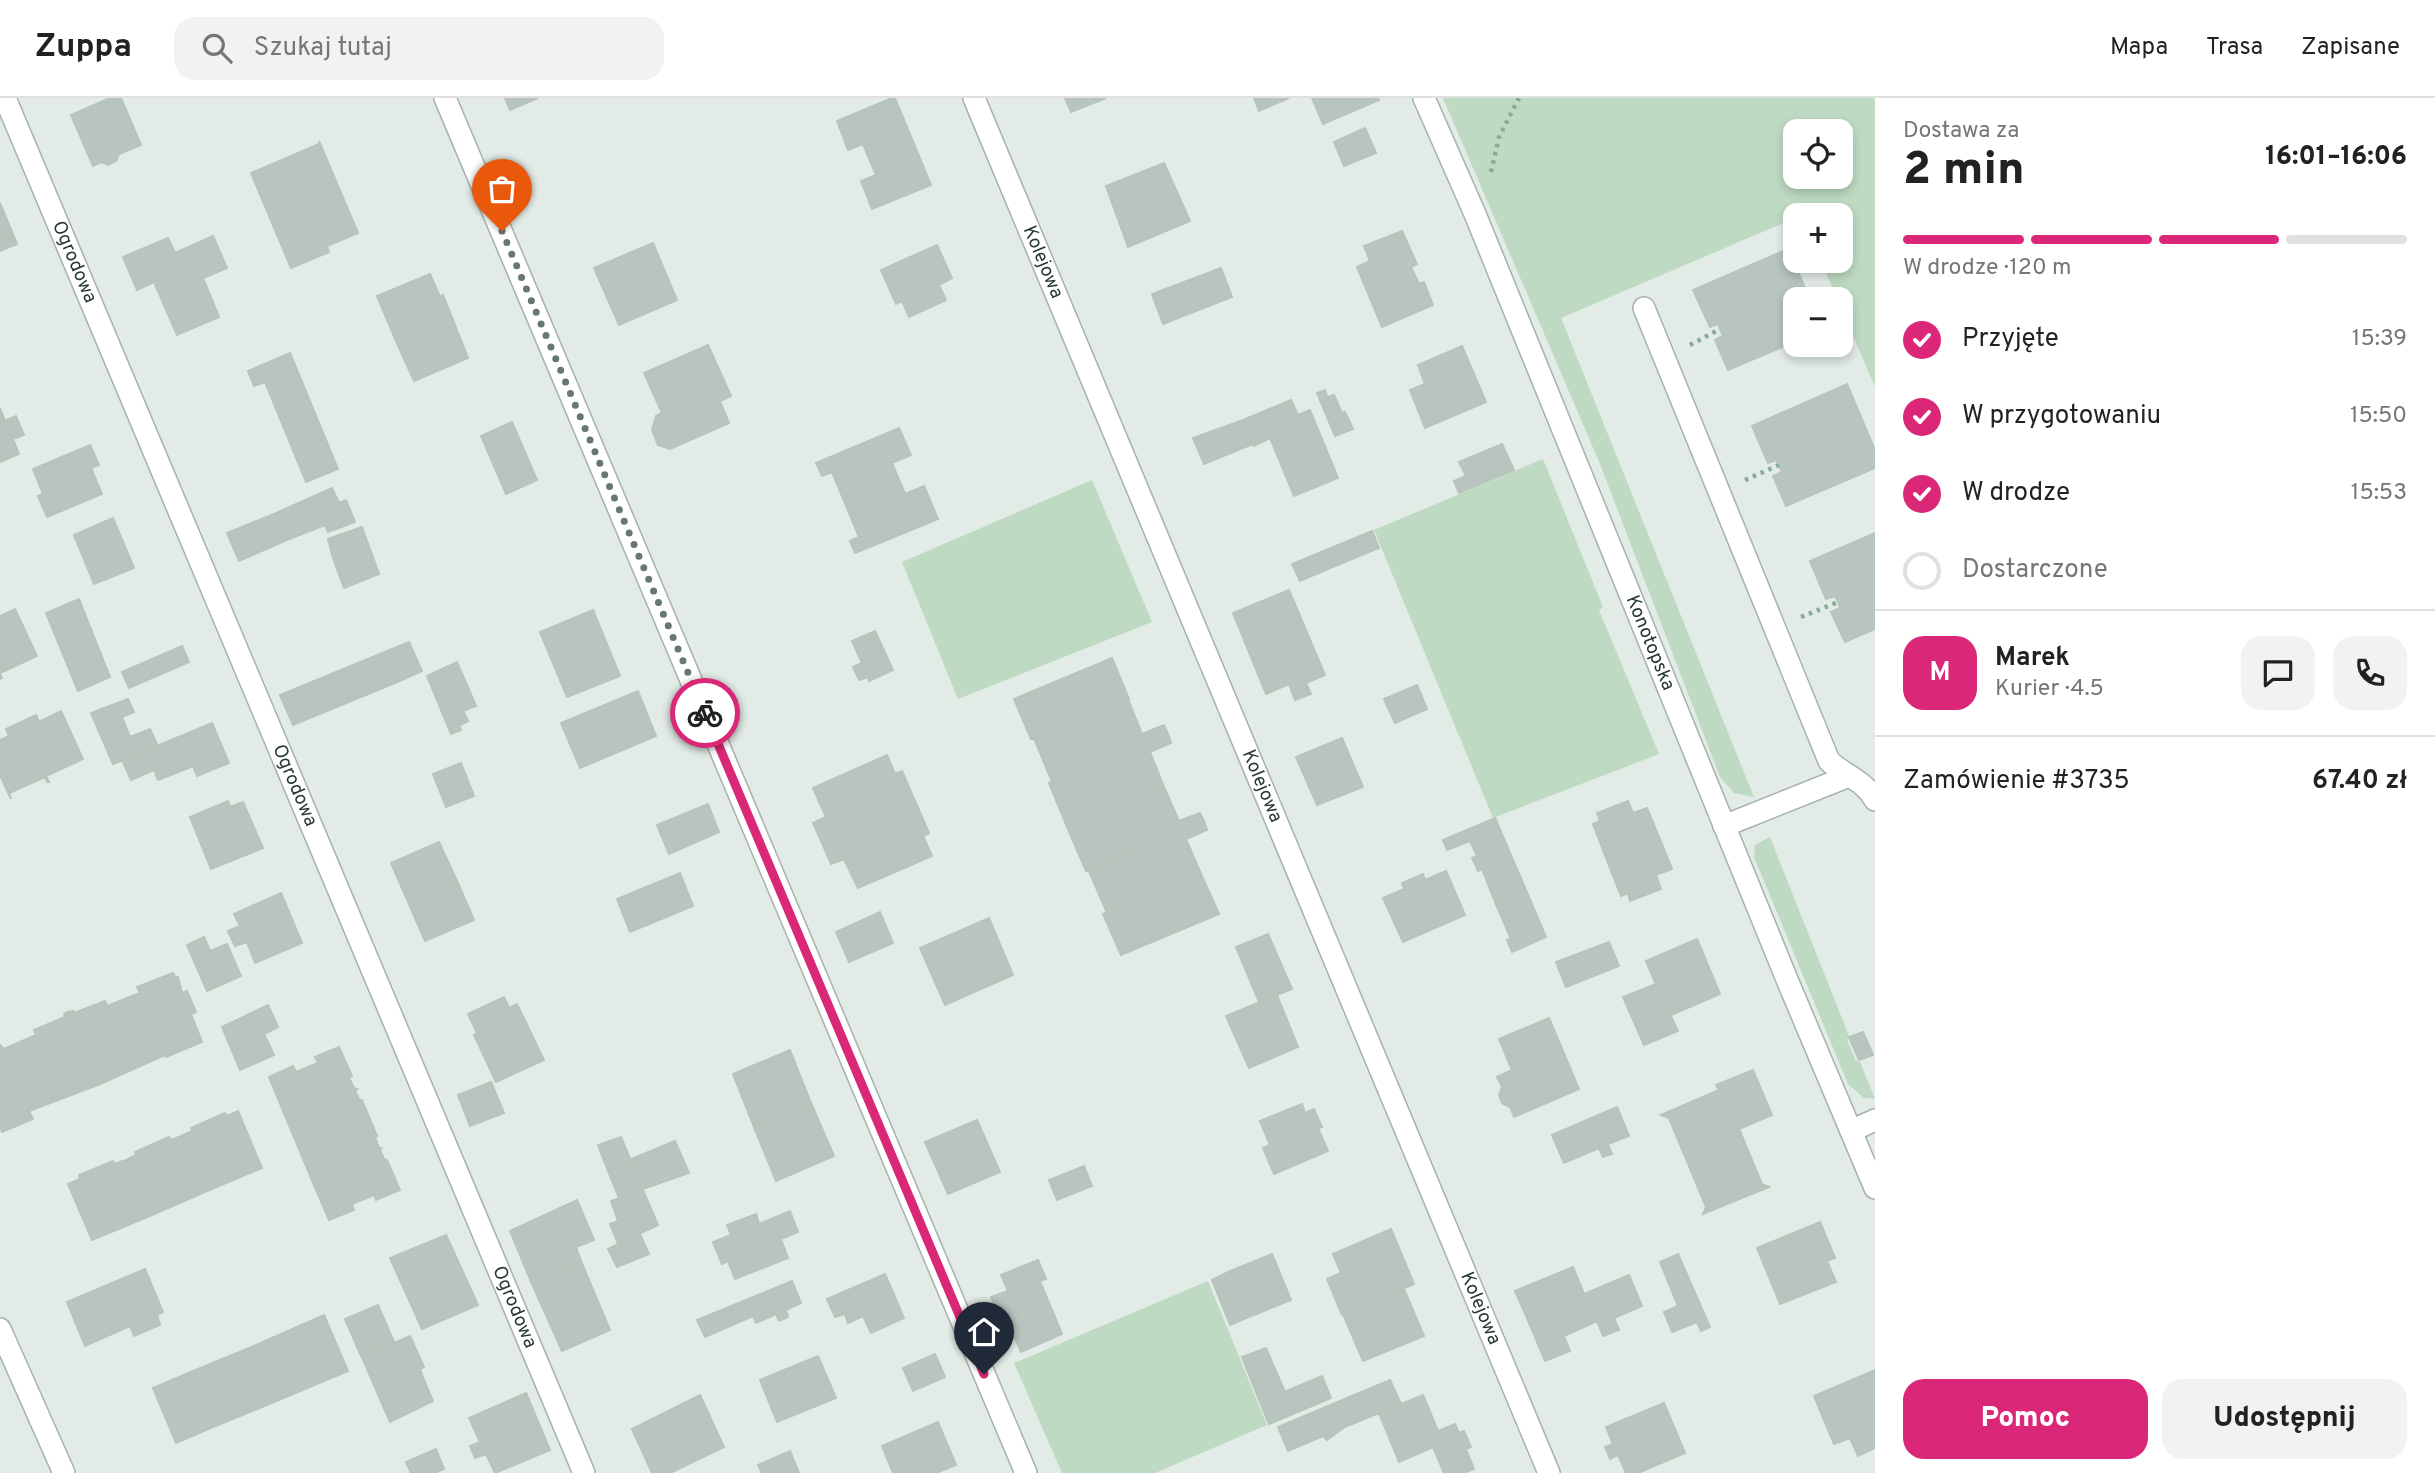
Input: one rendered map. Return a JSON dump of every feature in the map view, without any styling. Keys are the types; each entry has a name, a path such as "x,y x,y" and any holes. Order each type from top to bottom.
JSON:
{"street":[{"name":"Ogrodowa","path":"5,98 584,1473"},
{"path":"445,98 1026,1473"},
{"name":"Kolejowa","path":"974,98 1549,1473"},
{"name":"Konotopska","path":"1424,98 1468,198 1875,1188"},
{"path":"1644,309 1829,761 1859,781 1875,800"},
{"path":"1724,826 1849,775"},
{"path":"1851,1131 1875,1120"},
{"path":"0,1329 64,1473"}],"path":[{"path":"1468,198 1489,186 1499,137 1518,98"},
{"path":"1683,348 1720,330"},
{"path":"1737,483 1779,465"},
{"path":"1793,620 1838,602"}],"green space":[{"path":"1443,98 1875,98 1875,387 1853,336 1853,287 1832,287 1826,273 1853,273 1853,203 1783,203 1783,223 1561,318 1754,797 1734,793 1720,777 1600,464"},
{"path":"1543,459 1603,607 1599,610 1659,754 1493,818 1374,530"},
{"path":"1092,480 1152,622 958,699 902,562"},
{"path":"1770,837 1849,1036 1847,1040 1856,1061 1860,1062 1875,1099 1864,1098 1848,1084 1754,857 1755,845"},
{"path":"1208,1281 1267,1425 1155,1473 1062,1473 1014,1363"}],"building":[{"path":"110,98 121,98 141,145 119,154 116,161 108,165 101,162 93,166 71,115"},
{"path":"505,98 538,98 510,110"},
{"path":"895,98 931,185 872,209 861,181 876,175 863,144 848,150 837,121"},
{"path":"1065,98 1106,98 1071,112"},
{"path":"1254,98 1289,98 1259,111"},
{"path":"1312,98 1378,98 1379,100 1323,124"},
{"path":"1365,128 1376,153 1344,166 1334,142"},
{"path":"319,141 358,233 327,246 329,252 291,268 251,173 319,144"},
{"path":"1164,163 1190,221 1128,247 1106,186"},
{"path":"0,203 17,244 0,251"},
{"path":"1402,231 1417,264 1411,267 1419,284 1424,282 1433,305 1382,327 1357,267 1370,261 1364,246"},
{"path":"213,236 227,268 203,278 219,317 177,335 154,282 137,290 123,257 168,238 175,253"},
{"path":"653,243 677,300 619,325 594,268"},
{"path":"937,245 952,278 939,285 946,300 909,317 902,301 896,304 881,270"},
{"path":"1783,251 1783,273 1799,273 1805,287 1783,287 1783,347 1728,370 1715,340 1723,336 1718,324 1710,327 1693,290"},
{"path":"1221,268 1232,297 1163,324 1152,294"},
{"path":"430,274 451,315 395,339 377,296"},
{"path":"451,315 468,358 414,381 395,339"},
{"path":"708,345 731,396 720,401 729,423 670,449 658,445 652,430 656,416 662,413 644,373"},
{"path":"1462,346 1486,402 1425,428 1410,390 1425,384 1418,365"},
{"path":"290,353 338,469 306,482 265,382 254,386 248,371"},
{"path":"1847,384 1875,450 1875,468 1786,506 1773,476 1782,472 1776,460 1768,463 1752,426"},
{"path":"1325,390 1327,397 1334,395 1353,429 1335,436 1317,393"},
{"path":"1291,400 1298,415 1310,410 1338,478 1294,496 1270,438 1254,446 1243,420"},
{"path":"0,408 5,421 16,416 24,435 13,439 19,454 0,462"},
{"path":"1243,420 1253,444 1204,464 1193,438"},
{"path":"512,422 537,480 506,494 481,436"},
{"path":"899,428 911,455 892,463 905,494 924,486 938,519 892,538 854,447"},
{"path":"1502,444 1514,470 1459,493 1454,481 1466,476 1459,462"},
{"path":"90,445 99,465 91,468 102,494 47,517 38,496 43,494 33,469"},
{"path":"854,447 892,538 855,553 850,541 859,537 832,472 822,476 816,463"},
{"path":"332,488 339,503 346,500 355,522 328,532 325,525 287,540 276,513"},
{"path":"276,513 287,540 239,561 227,533"},
{"path":"113,518 134,568 94,584 74,535"},
{"path":"362,527 379,574 344,588 328,539"},
{"path":"1372,531 1379,548 1328,569 1321,552"},
{"path":"1875,533 1875,629 1845,642 1831,612 1840,608 1838,602 1835,596 1826,599 1810,561"},
{"path":"1321,552 1328,569 1300,581 1292,564"},
{"path":"1289,590 1325,675 1306,683 1311,694 1295,700 1289,684 1266,694 1233,613"},
{"path":"79,599 110,677 78,691 46,613"},
{"path":"15,609 37,656 0,673 0,616"},
{"path":"593,610 620,676 567,697 540,632"},
{"path":"875,631 893,670 869,681 868,677 859,680 853,667 862,663 852,641"},
{"path":"409,642 422,671 400,681 387,651"},
{"path":"182,646 189,662 129,688 122,672"},
{"path":"387,651 400,681 293,725 280,695"},
{"path":"1112,658 1129,699 1031,739 1014,699"},
{"path":"457,662 476,706 463,711 468,721 459,726 461,730 451,734 427,676"},
{"path":"1417,685 1427,709 1395,723 1384,699"},
{"path":"638,691 656,736 580,768 561,723"},
{"path":"128,699 134,712 122,717 130,737 150,729 158,746 113,764 91,713"},
{"path":"1128,699 1142,734 1164,725 1168,734 1052,782 1034,738"},
{"path":"61,711 83,759 46,776 49,782 45,777 9,793 11,799 0,775 0,740 9,736 6,729 36,715 39,722"},
{"path":"212,723 229,763 197,776 193,766 171,775 159,745"},
{"path":"1168,734 1171,743 1150,752 1164,787 1067,827 1049,783"},
{"path":"1342,738 1363,787 1317,805 1296,757"},
{"path":"159,745 171,775 158,780 154,770 131,780 122,760"},
{"path":"887,755 895,774 902,771 916,803 822,843 813,823 826,817 813,788"},
{"path":"461,763 474,796 446,807 433,774"},
{"path":"1164,787 1179,821 1200,813 1204,821 1086,871 1067,827"},
{"path":"228,801 230,807 243,802 263,848 211,869 190,817"},
{"path":"1628,801 1633,813 1647,808 1659,837 1606,858 1593,824 1600,821 1597,813"},
{"path":"916,803 929,833 923,836 932,856 858,888 844,859 831,864 822,843"},
{"path":"708,804 719,832 669,854 657,825"},
{"path":"1495,818 1526,890 1495,902 1482,869 1478,871 1472,858 1477,856 1470,841 1447,850 1443,840"},
{"path":"1204,821 1207,830 1186,839 1201,874 1107,913 1088,869"},
{"path":"1659,837 1672,869 1656,875 1661,889 1630,901 1628,893 1621,896 1606,858"},
{"path":"439,842 457,881 408,902 391,863"},
{"path":"1446,871 1465,915 1403,942 1383,898 1404,889 1402,883 1423,874 1425,880"},
{"path":"680,873 693,906 630,932 617,899"},
{"path":"1201,874 1219,914 1121,955 1103,914"},
{"path":"457,881 474,920 425,941 408,902"},
{"path":"1526,890 1546,937 1512,952 1507,940 1511,939 1495,902"},
{"path":"281,893 302,943 255,963 247,942 235,946 228,931 240,926 234,914"},
{"path":"880,912 893,943 849,962 836,932"},
{"path":"989,918 1013,975 945,1005 920,948"},
{"path":"1268,934 1292,989 1259,1002 1236,947"},
{"path":"204,937 210,951 227,944 241,976 207,991 187,945"},
{"path":"1697,939 1720,994 1669,1016 1646,961"},
{"path":"1609,942 1619,966 1566,987 1556,962"},
{"path":"173,973 178,977 182,993 187,991 196,1012 191,1014 202,1042 166,1057 165,1055 98,1085 68,1012 74,1013 105,1001 107,1006 140,993 137,987"},
{"path":"1656,984 1678,1031 1644,1045 1623,997"},
{"path":"1277,995 1298,1047 1249,1068 1226,1016"},
{"path":"504,997 509,1008 517,1004 544,1060 496,1082 474,1035 477,1033 468,1014"},
{"path":"268,1005 278,1027 264,1034 274,1055 240,1070 222,1027"},
{"path":"68,1012 98,1085 29,1111 33,1119 2,1132 0,1045 4,1049 36,1035 34,1030 65,1017 64,1014"},
{"path":"1549,1018 1579,1089 1514,1117 1510,1107 1502,1103 1499,1095 1502,1087 1497,1077 1512,1070 1499,1039"},
{"path":"1863,1032 1873,1055 1859,1060 1849,1037"},
{"path":"339,1047 352,1076 349,1078 357,1089 286,1118 269,1077 293,1066 296,1072 318,1063 315,1057"},
{"path":"790,1050 811,1103 754,1127 733,1074"},
{"path":"1753,1070 1772,1115 1739,1129 1762,1184 1769,1187 1703,1214 1706,1207 1669,1118 1661,1115 1719,1090 1716,1085"},
{"path":"491,1082 504,1113 470,1126 458,1095"},
{"path":"357,1089 355,1091 360,1101 362,1100 377,1136 375,1137 379,1148 382,1148 311,1178 286,1118"},
{"path":"811,1103 834,1156 776,1181 754,1127"},
{"path":"1302,1104 1305,1113 1314,1109 1322,1127 1318,1128 1328,1151 1274,1174 1263,1148 1270,1145 1260,1121"},
{"path":"1617,1107 1629,1136 1608,1144 1612,1154 1603,1157 1599,1148 1564,1163 1552,1135"},
{"path":"238,1111 262,1168 205,1192 181,1136 192,1131 191,1128 225,1113 227,1116"},
{"path":"977,1120 1000,1172 948,1194 925,1142"},
{"path":"181,1136 205,1192 150,1216 126,1160 136,1155 135,1152 169,1137 171,1140"},
{"path":"621,1137 631,1161 608,1171 598,1145"},
{"path":"675,1141 682,1157 637,1175 631,1159"},
{"path":"382,1148 380,1150 400,1190 376,1200 374,1195 352,1204 354,1210 329,1220 311,1178"},
{"path":"682,1157 689,1173 643,1189 637,1175"},
{"path":"126,1160 150,1216 92,1240 68,1184 80,1179 79,1175 113,1161 114,1164"},
{"path":"631,1161 643,1190 619,1198 608,1171"},
{"path":"1084,1166 1092,1186 1057,1200 1049,1180"},
{"path":"643,1190 658,1225 618,1244 610,1224 618,1221 611,1201"},
{"path":"577,1200 594,1240 576,1247 581,1261 532,1284 510,1231"},
{"path":"790,1211 798,1232 781,1239 788,1258 735,1279 728,1261 722,1264 713,1242 731,1235 727,1225 756,1214 759,1224"},
{"path":"1820,1222 1835,1258 1827,1261 1836,1282 1780,1304 1757,1248"},
{"path":"1391,1229 1414,1284 1342,1315 1327,1279 1341,1273 1333,1254"},
{"path":"640,1234 649,1254 617,1267 608,1249"},
{"path":"446,1235 478,1305 422,1329 390,1258"},
{"path":"1272,1254 1291,1300 1249,1317 1230,1271"},
{"path":"1678,1254 1710,1327 1701,1331 1697,1322 1672,1332 1664,1312 1678,1306 1660,1262"},
{"path":"1038,1260 1046,1279 1040,1281 1062,1334 1021,1352 1014,1336 1009,1339 991,1297 1008,1291 1001,1275"},
{"path":"581,1261 610,1330 562,1351 532,1284"},
{"path":"1573,1267 1584,1294 1527,1318 1515,1291"},
{"path":"145,1269 163,1312 157,1315 160,1325 134,1336 130,1326 85,1346 67,1302"},
{"path":"1230,1271 1249,1317 1230,1325 1212,1280"},
{"path":"885,1274 904,1318 871,1333 863,1316 848,1323 845,1314 835,1317 827,1299"},
{"path":"1629,1275 1642,1306 1614,1318 1619,1330 1603,1336 1597,1321 1564,1336 1570,1351 1545,1361 1527,1318"},
{"path":"792,1281 801,1303 786,1310 788,1317 779,1321 776,1314 756,1323 753,1316 705,1337 697,1320"},
{"path":"1404,1289 1424,1336 1363,1361 1343,1314"},
{"path":"378,1305 394,1342 361,1356 345,1319"},
{"path":"324,1315 348,1371 279,1400 256,1345"},
{"path":"410,1336 424,1367 420,1369 424,1380 379,1397 362,1357"},
{"path":"256,1345 279,1400 211,1428 188,1373"},
{"path":"1266,1348 1285,1392 1260,1402 1242,1357"},
{"path":"935,1354 945,1377 913,1391 903,1368"},
{"path":"818,1356 836,1398 777,1422 760,1380"},
{"path":"1875,1370 1875,1448 1858,1456 1850,1438 1834,1444 1814,1396"},
{"path":"188,1373 211,1428 176,1443 153,1388"},
{"path":"1322,1376 1331,1398 1269,1424 1260,1402"},
{"path":"424,1380 433,1401 390,1422 379,1397"},
{"path":"1390,1380 1401,1404 1345,1427 1335,1403"},
{"path":"526,1393 550,1450 495,1473 486,1454 475,1458 470,1446 480,1442 469,1418"},
{"path":"700,1395 724,1447 670,1473 652,1473 632,1429"},
{"path":"1423,1395 1438,1431 1455,1424 1459,1433 1464,1431 1471,1447 1466,1449 1474,1469 1463,1473 1444,1473 1433,1447 1399,1462 1379,1413"},
{"path":"1335,1403 1345,1427 1327,1440 1323,1436 1288,1451 1278,1427"},
{"path":"1664,1403 1685,1453 1638,1473 1626,1473 1618,1455 1610,1459 1605,1447 1613,1444 1606,1427"},
{"path":"938,1422 956,1465 936,1473 893,1473 882,1446"},
{"path":"436,1449 444,1469 434,1473 411,1473 406,1462"},
{"path":"790,1451 799,1473 762,1473 758,1465"}],"way so far":[{"path":"502,231 705,713"}],"route":[{"path":"705,713 984,1374"}]}
